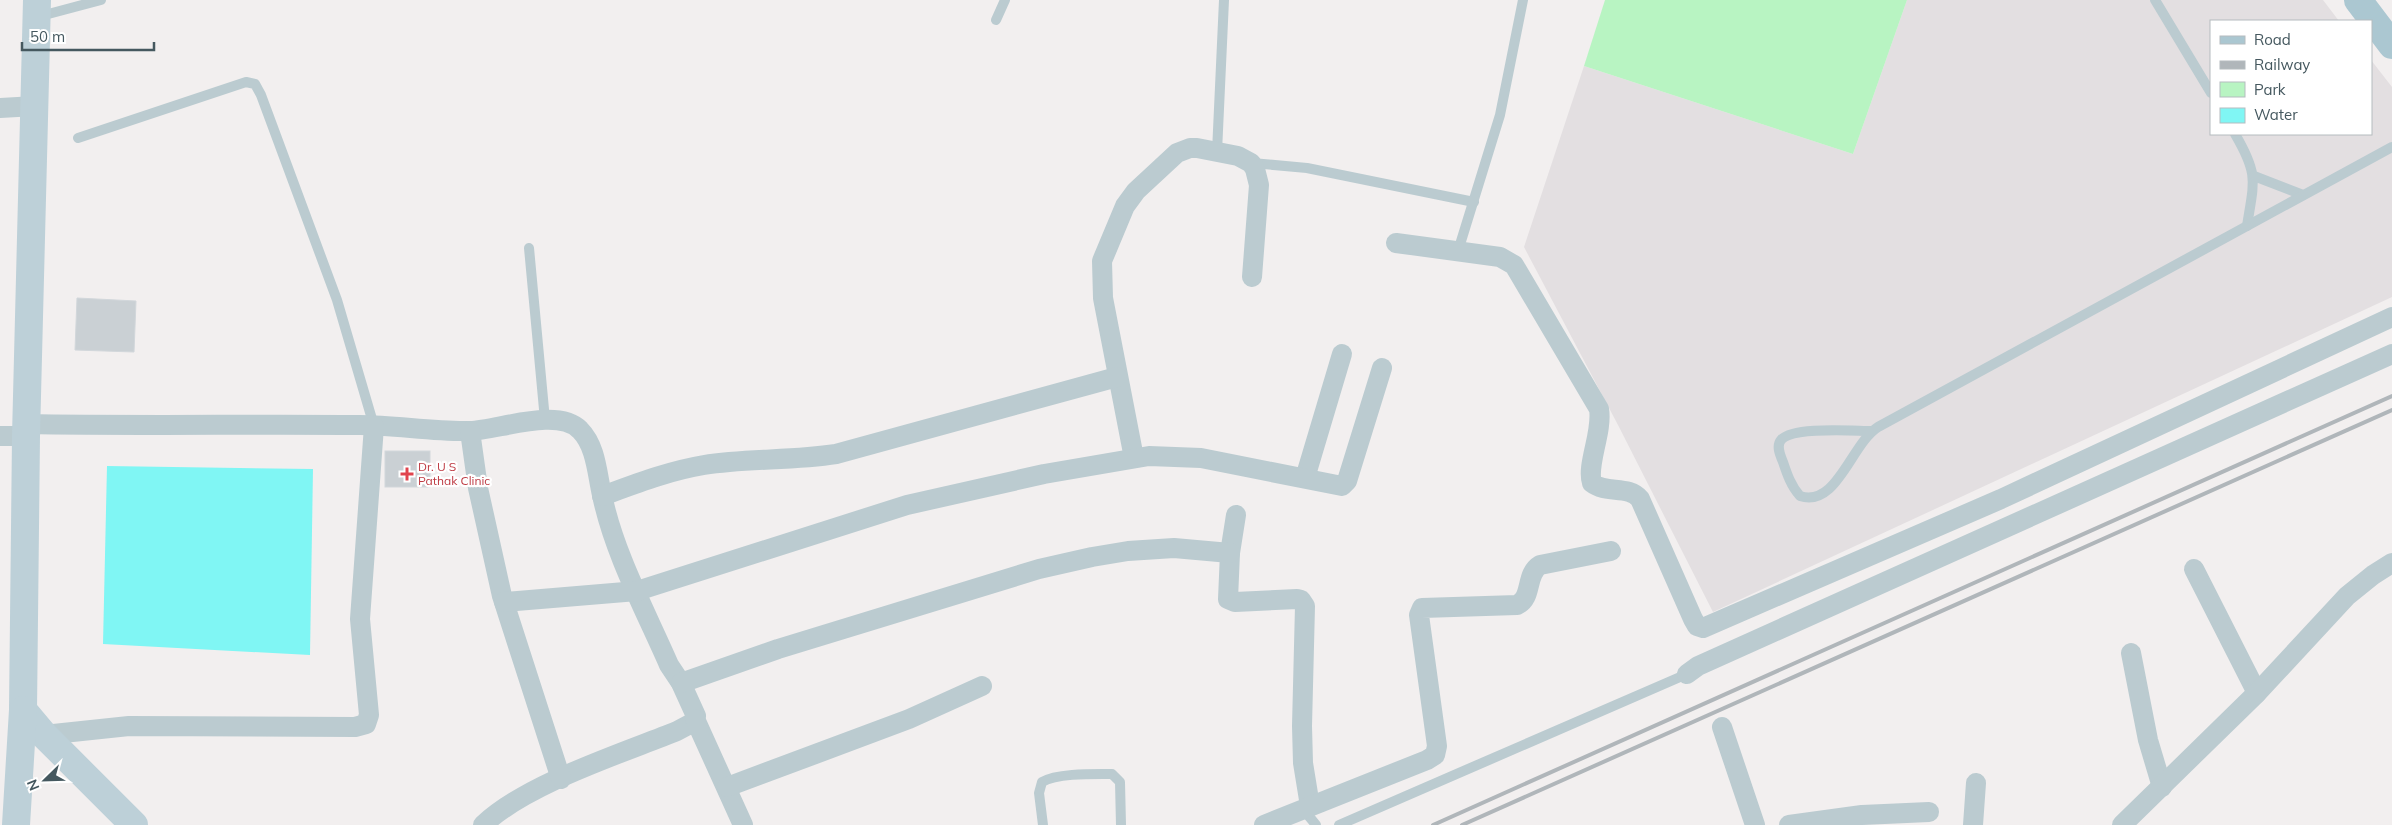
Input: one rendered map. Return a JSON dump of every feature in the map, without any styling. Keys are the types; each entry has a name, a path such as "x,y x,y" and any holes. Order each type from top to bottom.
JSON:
{"main road":[{"path":"2358,0 2392,45"}],"street":[{"path":"16,825 23,710 18,432 35,106 36,8"},
{"path":"0,108 35,106"},
{"path":"1134,458 1117,378 1101,280 1102,261 1106,247 1125,206 1136,191 1171,157 1190,148 1238,156 1251,163 1259,185 1252,277"},
{"path":"1396,242 1500,257 1510,262 1518,271 1599,408 1600,427 1591,474 1592,483 1600,488 1633,493 1640,499 1693,619 1697,626 1703,628 2001,499 2392,317"},
{"path":"1305,478 1342,354"},
{"path":"1687,674 1698,666 2392,354"},
{"path":"504,602 637,591 907,505 1044,474 1134,458 1149,456 1201,458 1339,486 1347,481 1382,368"},
{"path":"602,496 669,472 704,465 812,458 836,454 1117,378"},
{"path":"18,432 374,426 470,431 545,420 561,420 571,423 586,438 597,467 602,496 615,541 669,665 694,707 695,719 742,825"},
{"path":"44,735 129,726 355,727 366,724 370,715 361,648 360,606 374,426"},
{"path":"470,431 478,488 504,602 561,779"},
{"path":"1236,515 1230,553 1227,595 1230,601 1297,599 1301,600 1306,606 1302,726 1303,763 1310,814"},
{"path":"681,683 778,649 1048,567 1092,557 1174,548 1230,553"},
{"path":"1264,825 1310,814 1435,755 1437,746 1419,615 1422,608 1517,604 1523,601 1532,573 1540,565 1611,550"},
{"path":"2122,825 2257,693 2347,596 2373,575 2392,564"},
{"path":"2194,569 2257,693"},
{"path":"2131,653 2151,753 2162,787"},
{"path":"727,788 909,719 982,686"},
{"path":"23,710 44,735 134,825"},
{"path":"483,825 496,813 514,802 561,779 677,731 692,723 695,719"},
{"path":"1722,727 1755,825"},
{"path":"1973,825 1976,783"},
{"path":"1789,825 1862,815 1929,812"}],"lane":[{"path":"36,8 101,0"},
{"path":"996,20 1005,0"},
{"path":"1217,152 1224,0"},
{"path":"1458,251 1500,115 1523,0"},
{"path":"2155,0 2210,92"},
{"path":"78,138 246,82 255,84 337,300 374,426"},
{"path":"2236,135 2250,160 2254,176 2247,226"},
{"path":"1872,431 1799,432 1786,436 1781,440 1778,445 1779,453 1790,481 1800,496 1815,498 1832,487 1863,440 1872,431 2392,147"},
{"path":"1251,163 1307,168 1474,202"},
{"path":"2254,176 2304,195"},
{"path":"529,248 545,420"},
{"path":"1339,825 1687,674"},
{"path":"1044,825 1039,793 1042,782 1053,778 1112,774 1120,782 1121,825"}],"shaded area":[{"path":"1907,0 2323,0 2338,20 2210,20 2210,135 2372,135 2372,61 2392,87 2392,297 1713,612 1618,425 1524,247 1584,66 1853,154"}],"green space":[{"path":"1605,0 1907,0 1853,154 1584,66"}],"water":[{"path":"107,466 313,469 310,655 103,644"}],"building":[{"path":"77,298 136,301 134,352 75,350"},
{"path":"385,451 430,451 430,487 385,487"}],"railway":[{"path":"1433,825 2392,396"},
{"path":"1462,825 2392,410"}],"place":[{"name":"Dr. U S Pathak Clinic","path":"407,474"}]}
